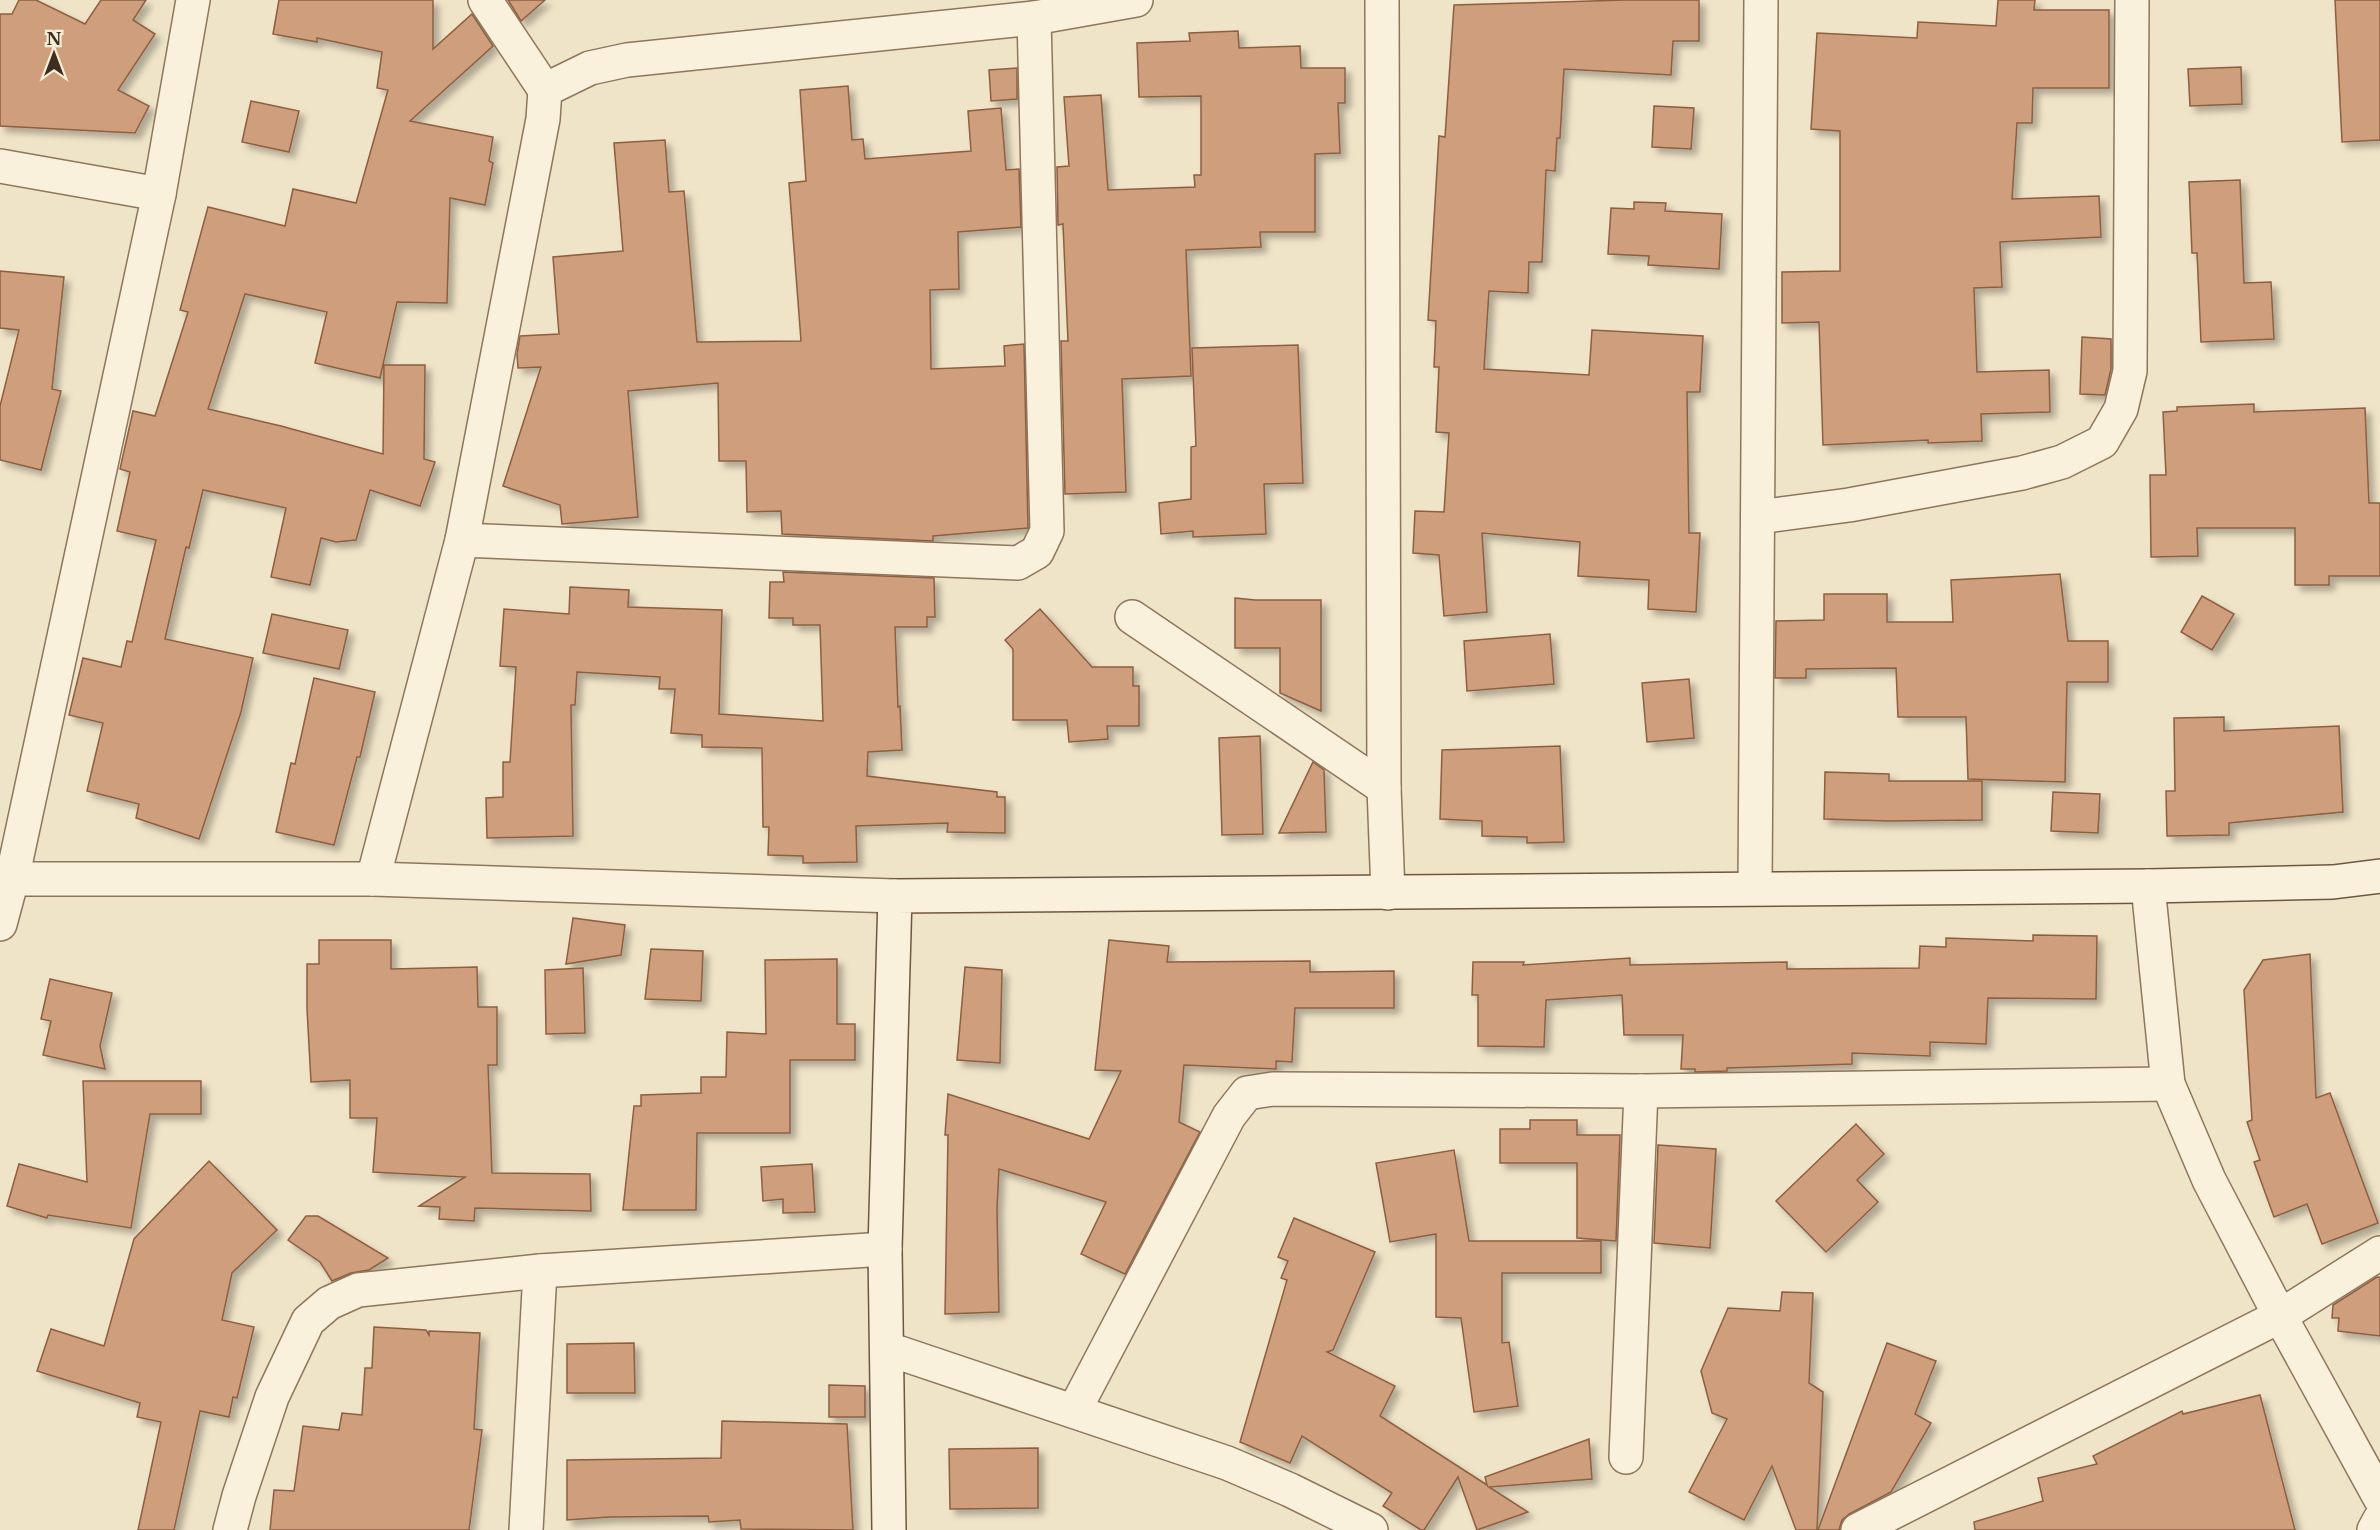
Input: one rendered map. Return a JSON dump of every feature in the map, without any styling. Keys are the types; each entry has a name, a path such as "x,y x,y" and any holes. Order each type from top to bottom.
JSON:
{"street":[{"path":"0,924 12,879 159,194 193,0"},
{"path":"373,879 462,540 543,119 545,90 485,0"},
{"path":"545,90 590,69 627,60 1034,18 1136,0"},
{"path":"1382,0 1384,788 1388,893"},
{"path":"1755,888 1761,0"},
{"path":"1758,517 1849,505 2022,473 2062,462 2102,442 2121,410 2130,371 2132,0"},
{"path":"462,540 1018,563 1037,552 1047,531 1034,18"},
{"path":"0,166 159,194"},
{"path":"1132,617 1384,788"},
{"path":"12,879 373,879 895,896 2148,886 2333,882 2380,876"},
{"path":"2148,886 2168,1084 2209,1180 2280,1316 2380,1498"},
{"path":"889,1530 885,1249 895,896"},
{"path":"1074,1411 1229,1116 1248,1093 1273,1089 1641,1091 2168,1084"},
{"path":"1626,1457 1641,1091"},
{"path":"231,1530 239,1496 272,1397 308,1321 329,1303 358,1290 540,1271 885,1249"},
{"path":"1858,1530 2280,1316 2380,1252"},
{"path":"526,1530 540,1271"},
{"path":"888,1348 1227,1463 1290,1490 1371,1530"},
{"path":"2374,1530 2380,1519"}],"building":[{"path":"19,0 36,0 85,24 101,0 146,0 133,20 155,34 118,90 149,106 135,133 0,126 0,14 12,14"},
{"path":"279,0 433,0 433,49 472,14 493,46 410,121 493,137 489,161 493,163 485,205 450,198 447,303 397,302 380,378 315,363 327,312 245,294 208,409 383,454 384,365 425,365 424,459 435,462 420,506 370,490 356,540 336,542 321,538 310,585 271,577 286,508 203,490 189,548 186,547 165,639 253,658 241,712 199,839 136,818 139,804 87,791 103,723 69,715 83,658 121,667 127,641 132,642 156,540 117,531 130,472 120,469 133,411 155,416 188,312 180,310 208,207 285,226 293,189 356,203 388,90 377,88 382,52 317,38 317,42 273,34"},
{"path":"508,0 545,0 521,21"},
{"path":"1699,0 1699,41 1673,41 1671,75 1564,69 1560,138 1557,138 1555,171 1546,170 1542,262 1529,262 1528,293 1489,291 1484,369 1589,375 1592,330 1703,336 1700,392 1687,392 1689,533 1700,533 1696,612 1648,609 1649,580 1578,576 1580,542 1482,533 1487,612 1444,616 1439,555 1413,553 1415,511 1444,512 1449,433 1436,432 1439,367 1434,367 1436,321 1428,320 1439,136 1445,137 1454,5"},
{"path":"1998,0 2035,0 2034,10 2109,10 2109,88 2033,88 2032,123 2017,123 2012,199 2099,196 2101,237 2000,242 2002,287 1974,288 1977,372 2049,370 2050,412 1981,414 1982,441 1928,443 1928,440 1823,445 1819,322 1782,323 1782,272 1840,271 1840,131 1811,129 1817,33 1917,38 1918,22 1996,26"},
{"path":"2335,0 2380,0 2380,140 2342,142"},
{"path":"1238,31 1239,48 1300,46 1301,68 1345,68 1345,103 1338,103 1340,153 1315,154 1315,232 1260,232 1261,247 1186,250 1191,376 1122,379 1126,492 1065,494 1061,341 1068,341 1063,224 1058,225 1057,167 1069,166 1064,97 1101,95 1108,190 1195,187 1194,175 1201,175 1201,96 1139,97 1137,43 1190,41 1189,33"},
{"path":"2241,67 2242,104 2190,106 2188,69"},
{"path":"1017,68 1017,99 991,101 989,70"},
{"path":"848,86 852,140 863,139 865,159 971,151 968,111 1001,108 1006,170 1019,169 1021,227 958,232 959,289 930,290 931,369 1005,366 1004,346 1024,344 1028,528 933,536 933,541 782,534 781,511 747,512 746,461 719,461 718,383 628,391 638,517 562,524 560,505 503,486 541,367 518,368 517,354 520,336 559,334 553,257 623,251 614,143 665,140 669,192 684,191 697,342 801,341 789,183 806,181 800,90"},
{"path":"251,101 299,111 289,152 242,142"},
{"path":"1654,106 1694,108 1691,149 1652,147"},
{"path":"2240,180 2244,283 2271,282 2274,339 2201,342 2197,253 2192,253 2189,182"},
{"path":"1634,202 1666,203 1665,211 1722,214 1719,269 1648,265 1649,256 1608,254 1611,208 1634,209"},
{"path":"0,271 64,277 52,389 61,391 41,470 0,460 0,406 19,330 0,328"},
{"path":"2082,337 2111,339 2111,369 2105,395 2080,394"},
{"path":"1298,345 1303,483 1264,484 1266,534 1193,537 1193,531 1161,534 1159,503 1191,499 1191,447 1196,446 1192,348"},
{"path":"2254,404 2254,412 2365,408 2369,503 2380,503 2380,576 2329,576 2329,585 2295,585 2295,528 2197,528 2198,556 2151,557 2150,475 2166,475 2163,412 2177,411 2177,407"},
{"path":"783,572 934,578 935,617 927,617 927,627 895,627 902,750 868,752 867,776 997,792 997,797 1005,797 1005,833 947,832 948,823 856,826 857,862 803,863 803,856 768,855 769,827 763,827 762,748 702,747 702,735 671,733 675,689 659,689 660,677 577,672 575,705 571,705 573,836 487,838 486,798 503,797 503,762 510,762 516,667 500,666 504,609 569,614 570,587 629,590 628,607 722,610 719,714 823,721 820,625 793,625 793,618 769,618 770,582 784,582"},
{"path":"2060,574 2068,641 2108,641 2108,682 2067,682 2065,782 1968,779 1966,717 1898,717 1896,668 1806,669 1806,678 1775,678 1776,621 1824,620 1824,594 1887,594 1887,622 1953,622 1951,580"},
{"path":"2202,596 2234,614 2212,650 2181,632"},
{"path":"1235,598 1321,600 1321,711 1280,693 1280,648 1235,648"},
{"path":"1040,609 1092,667 1133,667 1133,686 1139,686 1139,726 1107,726 1108,739 1069,742 1067,720 1013,720 1013,649 1005,640"},
{"path":"272,614 348,630 339,669 263,653"},
{"path":"1550,634 1554,684 1467,691 1464,641"},
{"path":"314,678 375,692 360,757 357,757 334,845 276,832 291,763 295,764"},
{"path":"1689,679 1694,738 1647,742 1642,683"},
{"path":"2224,717 2224,731 2339,726 2343,812 2229,823 2229,835 2167,836 2166,791 2175,791 2174,718"},
{"path":"1260,736 1263,834 1222,835 1219,738"},
{"path":"1560,746 1564,842 1527,843 1527,837 1482,836 1482,821 1440,819 1442,750"},
{"path":"1313,762 1324,770 1326,832 1279,833"},
{"path":"1825,772 1889,774 1889,781 1982,781 1982,820 1824,819"},
{"path":"2053,792 2100,794 2098,833 2051,831"},
{"path":"573,918 625,925 621,955 566,964"},
{"path":"2033,935 2097,936 2096,999 1988,998 1986,1044 1930,1042 1930,1056 1852,1053 1852,1064 1727,1068 1727,1071 1695,1072 1695,1069 1681,1069 1683,1035 1624,1035 1622,995 1546,1000 1544,1047 1478,1046 1478,995 1472,995 1473,962 1524,962 1523,965 1630,958 1630,965 1787,962 1787,969 1919,968 1920,946 1946,947 1946,938 2033,941"},
{"path":"319,940 391,940 391,969 477,967 478,1007 497,1007 497,1065 488,1065 492,1173 590,1174 591,1211 475,1208 474,1221 439,1219 440,1207 419,1206 465,1177 373,1172 377,1118 350,1118 350,1080 311,1082 307,964 319,964"},
{"path":"1109,940 1169,946 1167,962 1310,961 1310,972 1394,971 1394,1008 1295,1008 1292,1062 1276,1061 1276,1069 1184,1065 1179,1122 1200,1132 1125,1274 1081,1254 1106,1202 999,1169 997,1209 999,1312 945,1314 948,1135 945,1135 948,1094 1089,1139 1121,1071 1095,1070"},
{"path":"651,949 703,951 701,1001 645,999"},
{"path":"2310,954 2316,1098 2330,1093 2378,1223 2322,1244 2307,1204 2274,1217 2254,1162 2260,1160 2247,1122 2252,1120 2244,990 2263,960"},
{"path":"837,959 837,1024 855,1024 855,1060 790,1060 790,1133 697,1133 696,1210 623,1210 634,1106 641,1106 641,1095 701,1093 701,1077 726,1077 727,1032 766,1034 765,960"},
{"path":"965,967 1002,970 1000,1063 957,1060"},
{"path":"583,968 585,1033 546,1034 545,970"},
{"path":"50,979 112,993 100,1046 105,1069 43,1055 51,1021 41,1019"},
{"path":"83,1081 201,1081 201,1114 150,1114 131,1228 48,1215 47,1218 7,1206 19,1164 87,1182"},
{"path":"1530,1120 1577,1120 1577,1135 1620,1135 1616,1241 1577,1238 1577,1163 1500,1163 1500,1129 1530,1129"},
{"path":"1856,1124 1884,1154 1857,1180 1878,1202 1826,1252 1776,1201"},
{"path":"1658,1145 1716,1149 1710,1248 1654,1243"},
{"path":"1454,1150 1469,1241 1601,1241 1601,1273 1502,1273 1502,1343 1509,1342 1518,1406 1474,1412 1461,1318 1436,1317 1436,1234 1390,1242 1376,1163"},
{"path":"209,1161 277,1230 232,1273 222,1320 254,1327 237,1398 233,1397 229,1417 200,1411 174,1530 138,1530 161,1422 137,1417 140,1403 37,1371 51,1329 104,1346 134,1239"},
{"path":"812,1164 815,1212 783,1213 783,1199 763,1201 761,1167"},
{"path":"306,1216 318,1216 388,1258 369,1270 351,1273 332,1281 320,1262 288,1240"},
{"path":"1294,1218 1375,1252 1333,1350 1327,1352 1395,1386 1380,1416 1487,1485 1485,1477 1589,1439 1592,1479 1489,1487 1528,1512 1477,1530 1458,1477 1424,1530 1421,1530 1383,1506 1392,1493 1302,1436 1290,1463 1240,1442 1287,1280 1281,1278 1288,1261 1278,1257"},
{"path":"2380,1277 2380,1336 2338,1331 2339,1318 2332,1318 2333,1305"},
{"path":"1782,1292 1813,1293 1809,1383 1823,1392 1817,1530 1796,1530 1772,1466 1744,1520 1689,1492 1727,1419 1712,1413 1701,1371 1728,1308 1780,1311"},
{"path":"374,1327 426,1330 429,1335 429,1331 480,1333 474,1429 482,1430 469,1530 270,1530 274,1490 294,1491 303,1426 339,1430 342,1413 362,1415 365,1368 372,1368"},
{"path":"634,1343 635,1393 567,1393 567,1344"},
{"path":"1887,1343 1936,1361 1915,1414 1931,1423 1891,1492 1849,1514 1842,1520 1839,1530 1818,1530"},
{"path":"829,1385 865,1386 865,1417 829,1417"},
{"path":"2260,1395 2295,1530 1975,1530 1974,1522 2043,1501 2038,1478 2097,1464 2093,1456 2182,1411 2183,1414"},
{"path":"722,1421 847,1424 853,1530 741,1529 740,1520 709,1522 708,1516 609,1517 567,1520 567,1460 721,1458"},
{"path":"1038,1448 1038,1508 950,1509 949,1449"}]}
